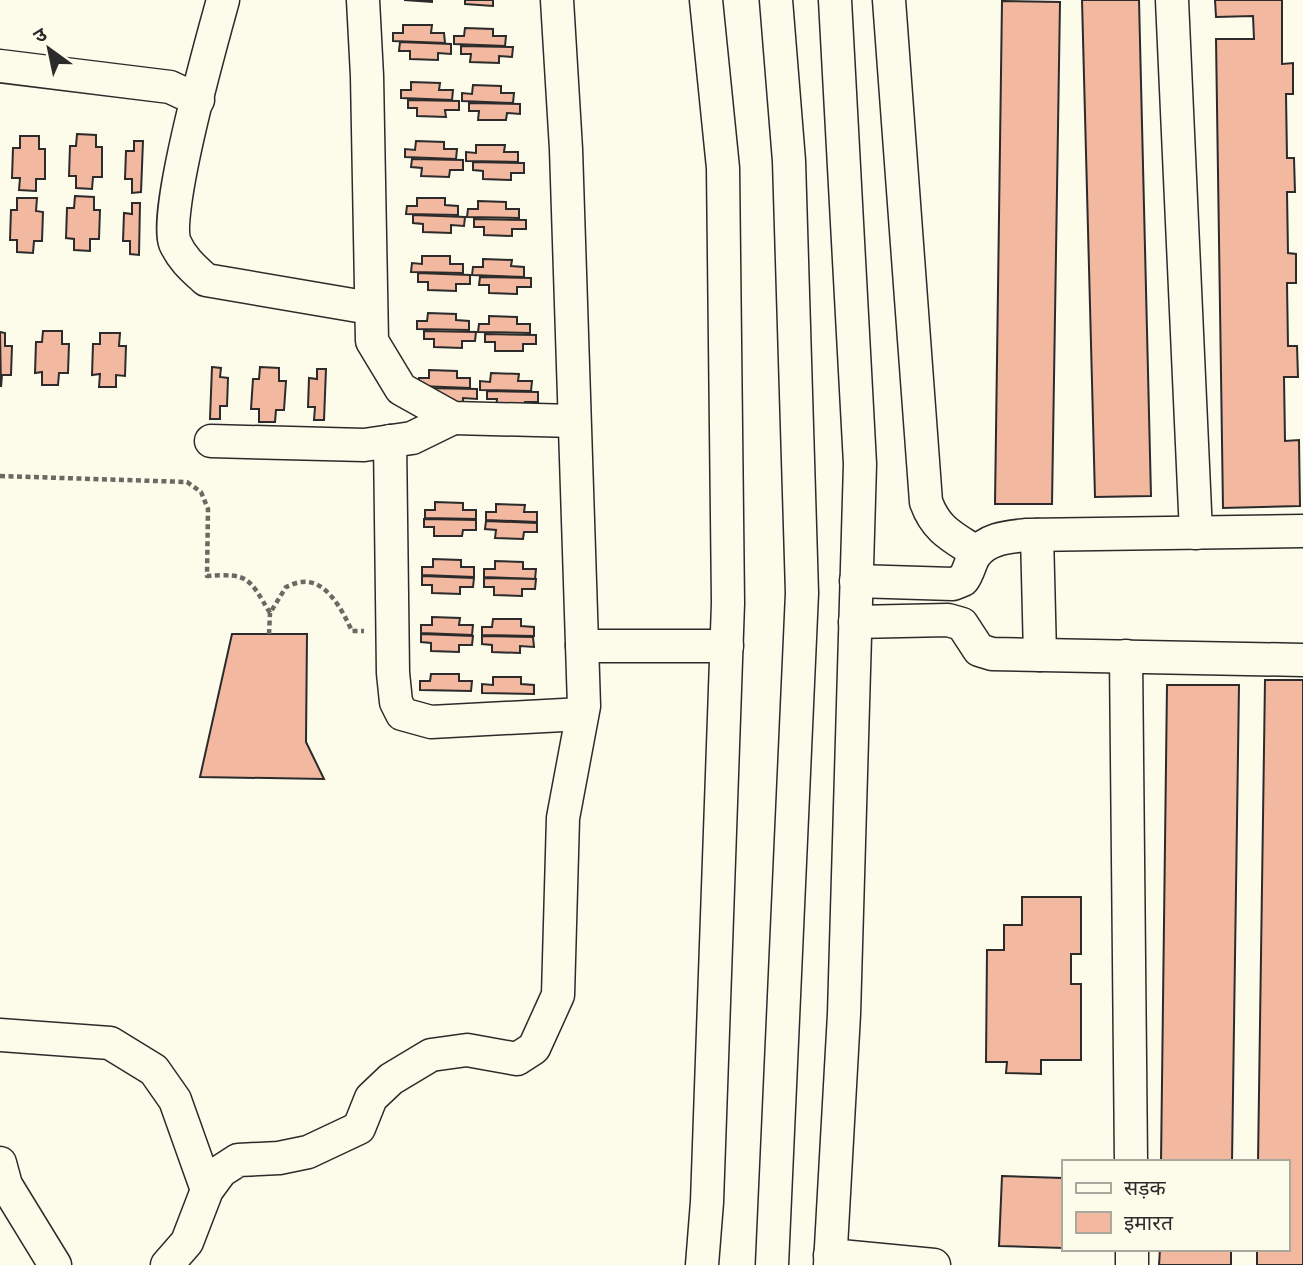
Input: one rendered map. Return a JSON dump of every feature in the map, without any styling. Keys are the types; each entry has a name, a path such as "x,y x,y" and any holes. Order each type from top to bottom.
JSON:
{"street":[{"path":"223,0 176,196 174,241 187,263 206,280 370,308"},
{"path":"362,0 367,76 372,341 401,388 453,418"},
{"path":"167,1265 187,1242 207,1190 221,1171 238,1160 279,1158 308,1152 359,1128 371,1098 391,1079 431,1055 467,1050 517,1059 534,1048 558,995 563,818 582,714 582,646 565,136 557,0"},
{"path":"702,1265 707,1202 728,603 723,168 706,0"},
{"path":"772,1265 802,593 789,161 776,0"},
{"path":"835,0 860,464 844,1014 830,1260 934,1265"},
{"path":"889,0 926,502 932,518 946,533 976,552"},
{"path":"1172,0 1196,533"},
{"path":"0,66 170,87 198,100"},
{"path":"211,441 364,445 412,439 453,418 574,421"},
{"path":"390,441 393,673 396,702 402,714 431,722 582,714"},
{"path":"856,581 953,584 964,580 976,552 999,539 1037,535 1303,531"},
{"path":"1037,535 1040,655"},
{"path":"855,622 948,620 962,624 979,650 992,654 1303,660"},
{"path":"582,646 727,646"},
{"path":"1126,656 1131,1160"},
{"path":"0,1035 110,1043 154,1070 175,1100 207,1190"},
{"path":"0,1163 6,1185 55,1265"}],"path":[{"path":"0,476 187,482 201,492 208,509 206,576 233,574 248,580 270,613"},
{"path":"269,634 270,613 286,587 303,581 317,584 328,593 352,631 371,631"}],"building":[{"path":"465,0 493,0 493,6 465,4"},
{"path":"1082,0 1139,0 1151,496 1095,497"},
{"path":"1215,0 1282,0 1282,64 1293,63 1293,94 1286,94 1287,158 1294,158 1295,192 1287,192 1288,253 1296,254 1296,283 1287,283 1288,346 1297,346 1298,377 1284,377 1285,441 1299,440 1300,506 1223,508 1216,39 1254,39 1253,16 1216,17"},
{"path":"1002,1 1060,2 1052,504 995,504"},
{"path":"403,25 432,25 431,33 444,33 445,43 393,41 393,33 403,33"},
{"path":"465,28 493,29 493,36 506,36 505,46 454,44 454,36 464,36"},
{"path":"400,42 451,44 451,54 438,53 438,60 410,59 410,51 399,51"},
{"path":"461,46 513,47 512,57 499,56 499,63 470,62 471,54 461,54"},
{"path":"411,82 440,83 439,90 453,90 452,100 401,98 401,90 411,90"},
{"path":"473,85 501,86 501,93 514,93 513,103 462,101 462,93 472,94"},
{"path":"408,100 459,101 459,110 445,110 446,117 417,116 417,108 408,108"},
{"path":"469,103 520,104 520,114 507,113 506,120 478,120 479,111 469,111"},
{"path":"77,134 96,135 96,147 102,147 102,177 93,177 92,189 76,188 76,176 69,176 70,146 76,146"},
{"path":"20,136 39,136 39,149 45,149 45,179 36,179 36,191 19,190 20,178 12,178 13,148 20,148"},
{"path":"134,141 143,141 141,192 132,193 132,179 125,179 126,151 134,151"},
{"path":"416,141 444,142 444,149 457,149 456,159 405,157 405,149 415,150"},
{"path":"476,145 505,145 504,152 518,152 518,162 466,161 466,152 476,153"},
{"path":"412,159 463,160 463,170 450,170 449,177 421,176 422,168 411,167"},
{"path":"473,162 524,163 524,173 511,173 511,180 483,179 483,171 473,170"},
{"path":"75,196 94,197 94,210 100,210 99,239 90,239 90,251 74,250 74,239 66,238 67,208 74,208"},
{"path":"17,198 37,198 36,211 43,212 42,241 34,241 33,253 17,252 17,240 10,240 11,210 17,210"},
{"path":"417,198 445,198 445,205 458,206 458,215 406,214 407,206 417,206"},
{"path":"478,201 506,202 506,209 519,209 519,218 467,217 468,209 478,209"},
{"path":"132,203 140,203 139,255 130,254 130,241 123,241 124,213 132,214"},
{"path":"413,215 465,217 464,226 451,225 451,233 423,232 423,224 413,223"},
{"path":"474,219 526,220 526,229 512,229 512,236 484,235 484,227 474,227"},
{"path":"422,256 450,256 450,264 463,264 463,273 411,272 412,263 422,264"},
{"path":"483,259 512,260 511,266 524,267 524,277 472,275 473,267 483,267"},
{"path":"418,273 470,275 470,284 456,284 456,291 428,290 428,282 418,282"},
{"path":"480,277 531,278 531,287 517,287 517,294 489,293 489,285 479,285"},
{"path":"428,313 456,314 456,320 469,321 469,330 417,329 417,321 427,321"},
{"path":"489,316 517,317 517,324 530,324 530,333 478,332 479,324 489,324"},
{"path":"43,331 62,331 62,344 69,344 68,373 59,373 58,385 42,385 42,372 35,373 36,342 42,342"},
{"path":"424,331 476,332 475,341 462,341 462,348 434,347 434,339 424,339"},
{"path":"0,332 5,333 5,346 12,346 11,375 2,375 1,387"},
{"path":"100,333 120,333 119,346 126,346 125,376 116,375 116,387 99,387 100,374 92,375 93,344 100,344"},
{"path":"485,334 536,335 536,344 523,344 523,351 495,351 495,342 485,342"},
{"path":"212,367 221,368 220,377 228,378 227,406 220,406 220,419 210,419"},
{"path":"260,367 279,368 279,381 286,381 284,410 276,410 275,422 259,422 259,409 251,409 253,379 259,379"},
{"path":"317,369 326,369 324,420 314,420 315,407 308,407 309,378 317,379"},
{"path":"429,370 457,371 457,378 470,378 470,388 419,386 419,378 429,378"},
{"path":"491,373 519,374 518,381 532,381 531,391 480,390 480,381 490,382"},
{"path":"425,388 477,389 477,399 463,398 463,405"},
{"path":"487,391 538,392 538,402 525,402 524,408 496,408 497,399 487,399"},
{"path":"435,502 463,503 463,510 476,510 476,519 425,518 425,510 435,510"},
{"path":"496,504 525,505 524,512 537,512 537,522 486,520 486,512 496,512"},
{"path":"424,519 476,520 476,530 463,530 462,536 434,536 434,527 424,527"},
{"path":"486,521 537,523 537,532 524,532 523,539 495,538 496,530 485,529"},
{"path":"433,559 461,560 461,567 474,567 474,577 422,575 422,567 433,567"},
{"path":"495,561 523,562 523,569 536,569 535,579 484,577 484,569 495,569"},
{"path":"422,576 474,578 473,587 460,587 460,594 432,593 432,585 422,585"},
{"path":"484,578 536,579 535,589 522,589 522,596 494,595 494,587 484,587"},
{"path":"432,617 460,618 459,625 473,625 472,635 421,633 421,625 432,625"},
{"path":"493,619 521,619 521,626 534,627 534,636 482,635 482,627 492,627"},
{"path":"232,634 307,634 306,742 324,779 200,777"},
{"path":"421,634 473,636 472,645 459,645 459,652 431,651 431,643 421,642"},
{"path":"482,636 533,637 534,647 520,646 520,653 492,652 492,645 482,644"},
{"path":"431,674 459,674 459,681 472,681 471,691 420,690 420,681 430,681"},
{"path":"493,677 521,677 521,684 534,685 534,694 482,693 482,684 493,685"},
{"path":"1265,680 1303,680 1303,1265 1257,1265 1257,1251 1289,1251 1289,1160 1258,1160"},
{"path":"1167,685 1239,685 1232,1160 1161,1160"},
{"path":"1022,897 1081,897 1081,954 1071,954 1071,984 1081,984 1081,1060 1041,1060 1041,1074 1006,1073 1007,1062 986,1062 987,950 1004,950 1004,925 1022,925"},
{"path":"1002,1176 1062,1178 1062,1248 999,1246"},
{"path":"1160,1251 1231,1251 1231,1265 1159,1265"}]}
